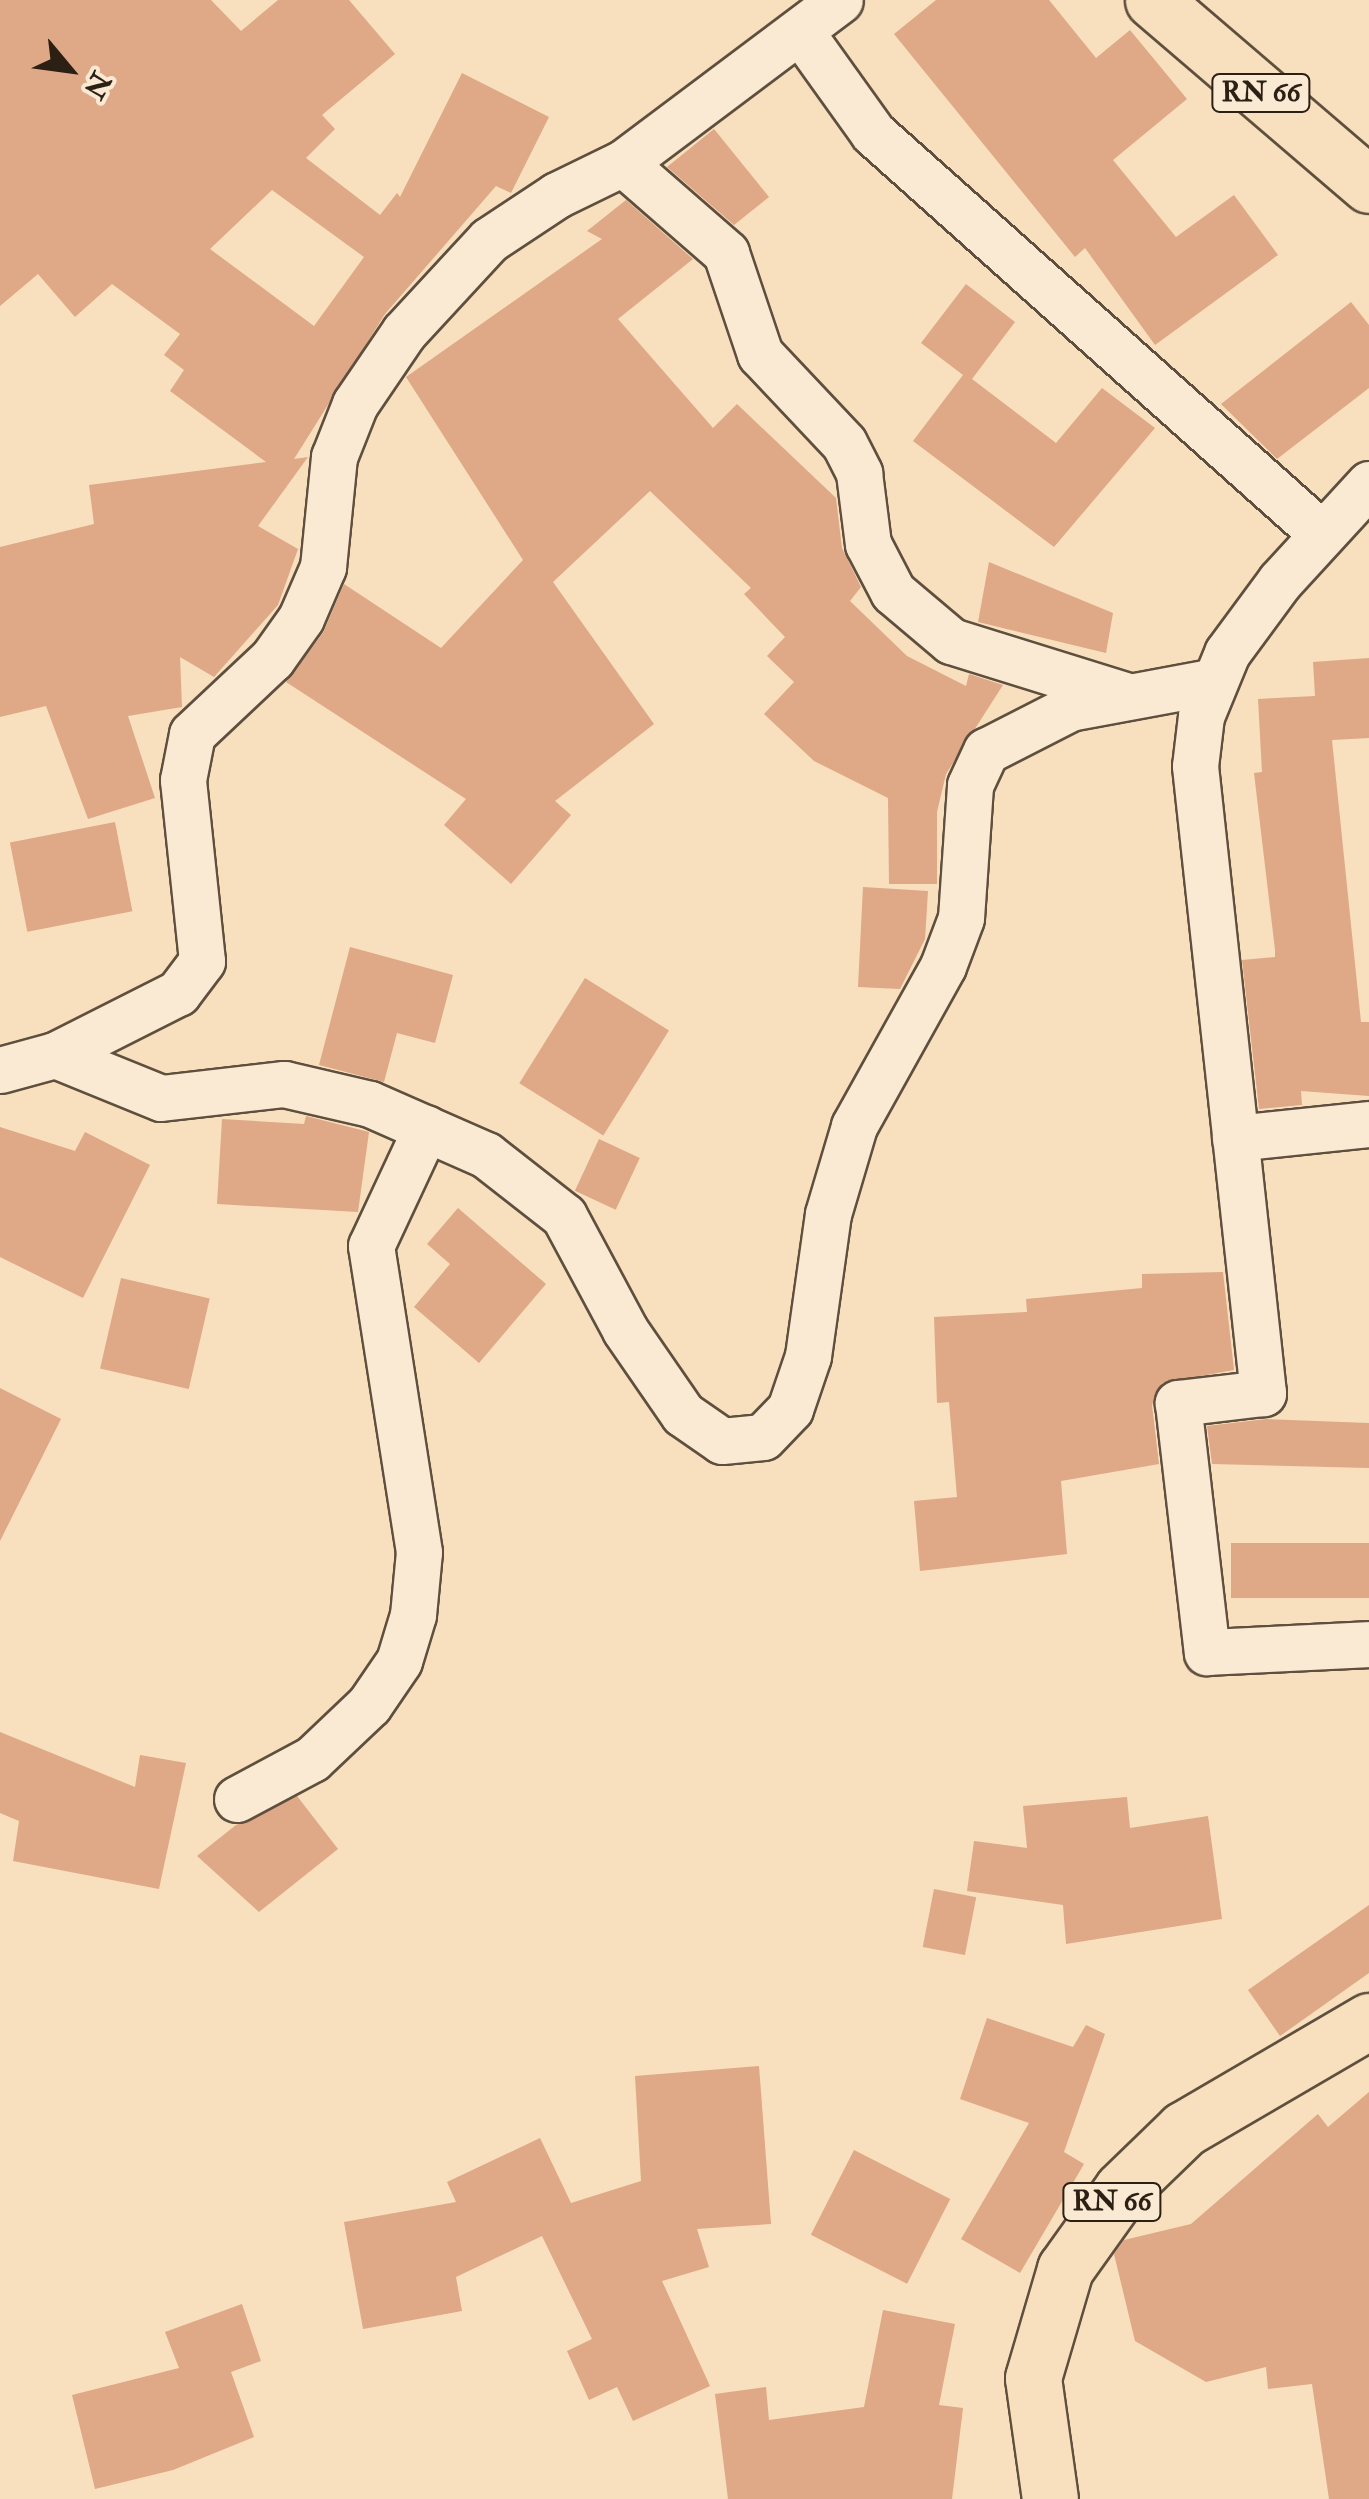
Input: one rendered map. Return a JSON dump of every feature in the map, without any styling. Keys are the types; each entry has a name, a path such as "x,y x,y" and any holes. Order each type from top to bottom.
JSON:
{"main road":[{"name":"RN 66","path":"1153,0 1369,186"},
{"name":"RN 66","path":"1050,2499 1034,2378 1066,2270 1122,2189 1184,2129 1369,2021"}],"street":[{"path":"0,1070 55,1055 178,993 202,961 200,895 182,780 192,734 272,660 302,618 323,567 334,457 356,404 404,332 489,240 557,195 623,163 840,0"},
{"path":"800,30 874,132 1322,534"},
{"path":"623,163 726,253 760,354 844,443 859,473 868,544 893,592 950,642 1132,697"},
{"path":"1369,484 1322,534 1227,652 1201,716 1195,766 1262,1393 1178,1403 1207,1652 1369,1644"},
{"path":"55,1055 160,1098 284,1084 370,1104 486,1155 564,1216 625,1330 683,1414 722,1441 763,1436 790,1408 808,1356 828,1214 854,1126 943,966 961,918 970,785 986,751 1070,708 1215,681"},
{"path":"1235,1138 1369,1124"},
{"path":"238,1799 312,1760 369,1706 399,1661 413,1615 419,1552 370,1246 426,1128"}],"building":[{"path":"0,0 211,0 241,31 278,0 349,0 395,54 322,115 335,129 306,158 380,215 397,193 400,197 462,73 549,117 511,193 496,186 385,314 294,459 308,457 258,526 298,549 278,605 214,677 180,657 182,707 128,716 155,798 88,819 46,706 0,717 0,547 94,524 89,485 266,462 170,391 184,370 164,355 180,334 112,284 75,317 38,274 0,306","holes":["272,190 364,257 314,326 210,249"]},
{"path":"936,0 1049,0 1096,58 1130,30 1187,99 1113,160 1176,237 1234,195 1278,255 1155,345 1085,248 1075,257 894,34"},
{"path":"714,129 769,197 734,225 667,167"},
{"path":"626,200 693,259 618,319 713,428 737,404 836,498 842,548 861,587 850,601 907,656 966,686 969,674 1003,685 946,774 937,812 937,884 889,884 888,798 814,761 764,714 794,682 767,656 785,637 744,594 751,588 650,491 553,582 654,724 555,801 571,815 511,884 444,825 466,799 286,682 323,633 344,584 441,648 523,560 406,377 602,239 587,231"},
{"path":"966,284 1015,322 972,379 1056,443 1102,388 1155,428 1054,547 913,441 963,375 921,343"},
{"path":"1351,302 1369,325 1369,388 1277,459 1221,404"},
{"path":"989,562 1113,613 1106,653 978,622"},
{"path":"1369,658 1369,738 1332,740 1361,1022 1369,1022 1369,1096 1301,1091 1302,1105 1259,1109 1242,960 1275,957 1254,773 1262,772 1258,699 1315,696 1313,662"},
{"path":"115,822 132,911 27,932 10,842"},
{"path":"863,887 928,891 925,939 900,989 858,987"},
{"path":"350,947 453,975 435,1043 397,1033 384,1082 319,1065"},
{"path":"585,978 669,1030 603,1136 519,1083"},
{"path":"306,1116 369,1132 358,1212 217,1204 222,1119 304,1124"},
{"path":"0,1127 75,1151 85,1132 150,1165 83,1298 0,1257"},
{"path":"599,1139 640,1158 616,1210 575,1191"},
{"path":"458,1208 546,1284 479,1363 414,1307 450,1264 427,1244"},
{"path":"1223,1272 1234,1370 1162,1383 1152,1405 1159,1464 1061,1481 1067,1554 920,1571 914,1501 957,1497 949,1402 937,1403 934,1317 1027,1312 1026,1299 1142,1288 1142,1274"},
{"path":"121,1278 210,1298 189,1389 100,1369"},
{"path":"0,1388 61,1419 0,1541"},
{"path":"1266,1419 1369,1423 1369,1468 1212,1464 1207,1426"},
{"path":"1231,1543 1369,1543 1369,1598 1231,1598"},
{"path":"0,1732 135,1787 140,1755 186,1763 159,1889 13,1861 19,1821 0,1813"},
{"path":"297,1796 338,1849 259,1912 197,1856 236,1825"},
{"path":"1127,1797 1130,1828 1208,1816 1222,1919 1066,1944 1063,1905 967,1891 974,1841 1027,1848 1023,1806"},
{"path":"934,1889 976,1897 965,1955 923,1947"},
{"path":"1369,1905 1369,1973 1280,2036 1248,1990"},
{"path":"987,2018 1073,2047 1086,2025 1105,2034 1064,2152 1084,2164 1020,2273 961,2239 1029,2123 960,2099"},
{"path":"759,2066 771,2224 697,2229 709,2267 662,2281 710,2386 633,2421 617,2387 589,2400 567,2351 592,2339 542,2236 456,2277 462,2311 363,2329 344,2222 456,2202 447,2182 540,2138 571,2203 641,2181 635,2076"},
{"path":"1369,2092 1369,2499 1329,2499 1312,2384 1268,2389 1266,2367 1206,2382 1135,2341 1114,2254 1124,2240 1191,2224 1318,2114 1328,2127"},
{"path":"854,2150 950,2199 907,2284 811,2235"},
{"path":"242,2304 261,2361 231,2372 254,2437 173,2470 95,2489 72,2395 179,2368 165,2332"},
{"path":"883,2310 955,2324 939,2405 963,2408 952,2499 728,2499 715,2394 766,2387 769,2420 864,2407"}]}
